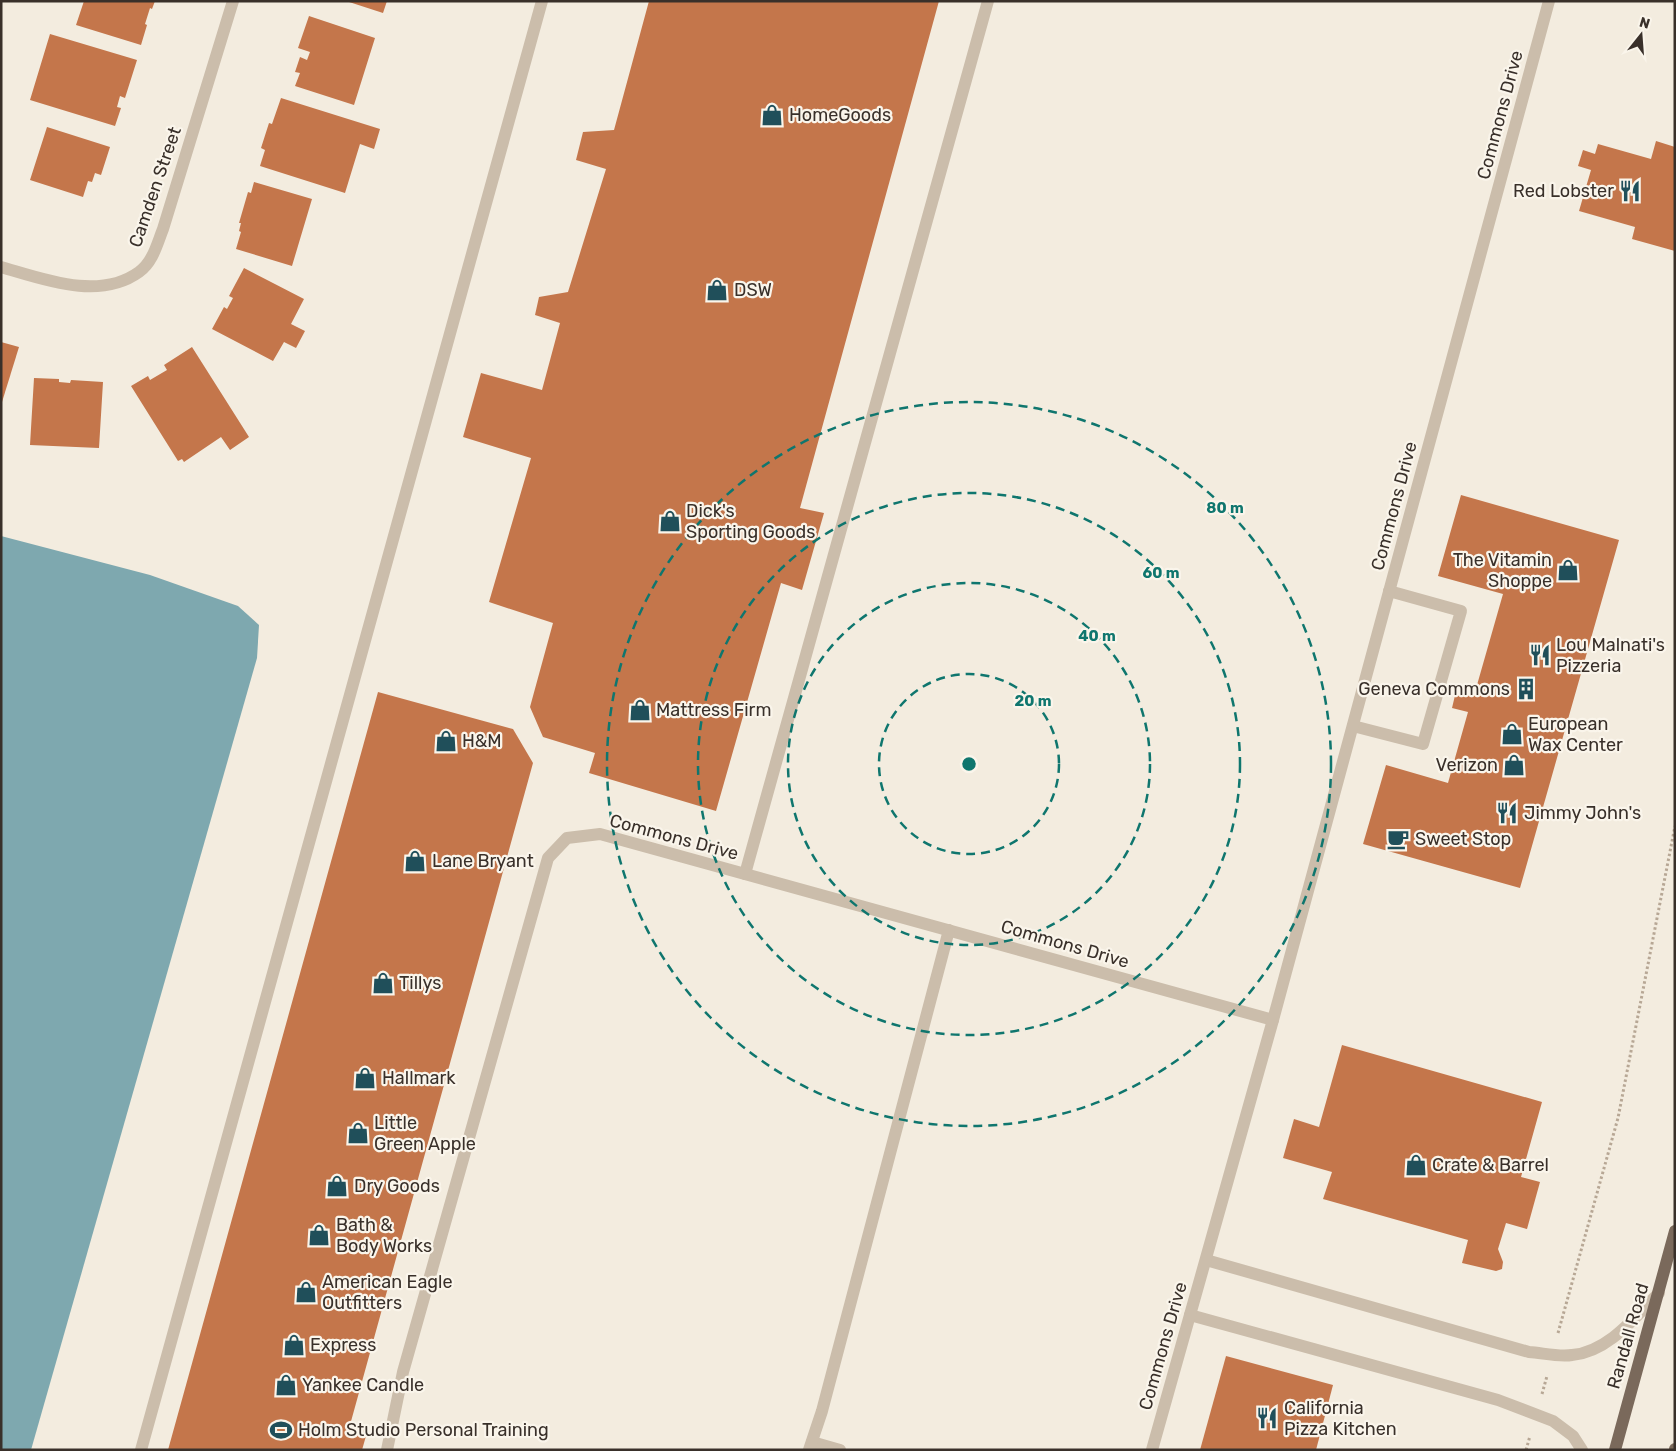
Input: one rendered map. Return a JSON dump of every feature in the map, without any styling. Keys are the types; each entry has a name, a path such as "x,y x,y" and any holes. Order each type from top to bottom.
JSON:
{"main road":[{"name":"Randall Road","path":"1615,1450 1675,1231"}],"street":[{"name":"Camden Street","path":"1,266 54,283 99,286 122,281 140,272 153,256 233,1"},
{"path":"141,1450 542,1"},
{"path":"745,874 988,1"},
{"name":"Commons Drive","path":"1152,1450 1273,1020 1549,1"},
{"path":"1353,726 1423,744 1461,611 1390,591"},
{"name":"Commons Drive","path":"387,1450 403,1372 548,858 567,838 600,834 1273,1020"},
{"path":"840,1450 810,1446 822,1411 949,930"},
{"path":"1206,1260 1529,1352 1571,1356 1593,1350 1624,1328 1659,1294"},
{"path":"1190,1315 1498,1400 1553,1421 1573,1436 1582,1450"}],"path":[{"path":"1526,1450 1618,1118 1675,826"}],"water":[{"path":"1,536 150,575 238,606 259,625 257,658 31,1450 1,1450"}],"building":[{"path":"84,1 155,1 152,9 150,8 141,45 76,25"},
{"path":"346,1 387,1 383,13"},
{"path":"649,1 939,1 800,508 824,513 802,590 781,583 716,811 589,773 595,753 543,737 530,707 553,623 489,602 531,458 463,437 481,373 542,390 560,323 535,315 539,297 568,292 606,169 576,160 583,132 614,130"},
{"path":"309,16 375,38 354,105 295,86 300,73 295,72 300,57 307,60 310,52 298,48"},
{"path":"50,34 137,60 125,98 120,96 117,107 121,108 115,126 30,100"},
{"path":"281,98 380,129 374,149 360,144 345,193 260,166 265,150 261,148 269,123 272,124"},
{"path":"47,127 110,147 101,175 95,173 92,182 88,181 83,197 30,180"},
{"name":"Red Lobster","path":"1656,141 1675,147 1675,251 1632,239 1635,227 1579,211 1591,170 1578,166 1583,150 1595,154 1598,144 1651,159"},
{"path":"254,182 312,199 292,266 236,249 241,232 239,231 241,223 239,223 248,192 251,193"},
{"path":"244,268 304,299 291,324 305,331 296,348 284,342 273,361 212,329 224,307 227,309 233,298 229,296"},
{"path":"1,342 19,347 2,402 1,402"},
{"path":"192,347 249,437 230,450 221,437 184,462 182,459 178,461 131,386 148,376 150,380 167,370 164,365"},
{"path":"34,378 59,379 59,382 70,383 71,380 103,382 99,448 30,445"},
{"name":"Geneva Commons","path":"1461,495 1619,540 1520,888 1363,844 1386,765 1448,783 1468,712 1452,708 1457,687 1475,692 1503,594 1438,576"},
{"path":"378,692 513,729 533,763 350,1425 368,1429 362,1450 168,1450"},
{"name":"Crate & Barrel","path":"1342,1045 1542,1102 1521,1177 1540,1182 1527,1229 1506,1223 1498,1249 1503,1262 1502,1269 1496,1271 1462,1263 1468,1240 1323,1199 1332,1172 1283,1158 1294,1119 1319,1127"},
{"name":"California Pizza Kitchen","path":"1226,1356 1333,1385 1316,1450 1200,1450"}],"place":[{"name":"HomeGoods","path":"772,115"},
{"name":"Red Lobster","path":"1630,191"},
{"name":"DSW","path":"717,290"},
{"name":"Dick's Sporting Goods","path":"670,521"},
{"name":"The Vitamin Shoppe","path":"1568,570"},
{"name":"Lou Malnati's Pizzeria","path":"1540,655"},
{"name":"Geneva Commons","path":"1526,689"},
{"name":"Mattress Firm","path":"640,710"},
{"name":"European Wax Center","path":"1512,734"},
{"name":"H&M","path":"446,741"},
{"name":"Verizon","path":"1514,765"},
{"name":"Jimmy John's","path":"1507,813"},
{"name":"Sweet Stop","path":"1398,839"},
{"name":"Lane Bryant","path":"415,861"},
{"name":"Tillys","path":"383,983"},
{"name":"Hallmark","path":"365,1078"},
{"name":"Little Green Apple","path":"358,1133"},
{"name":"Crate & Barrel","path":"1416,1165"},
{"name":"Dry Goods","path":"337,1186"},
{"name":"Bath & Body Works","path":"319,1235"},
{"name":"American Eagle Outfitters","path":"306,1292"},
{"name":"Express","path":"294,1345"},
{"name":"Yankee Candle","path":"286,1385"},
{"name":"California Pizza Kitchen","path":"1267,1418"},
{"name":"Holm Studio Personal Training","path":"281,1430"}]}
